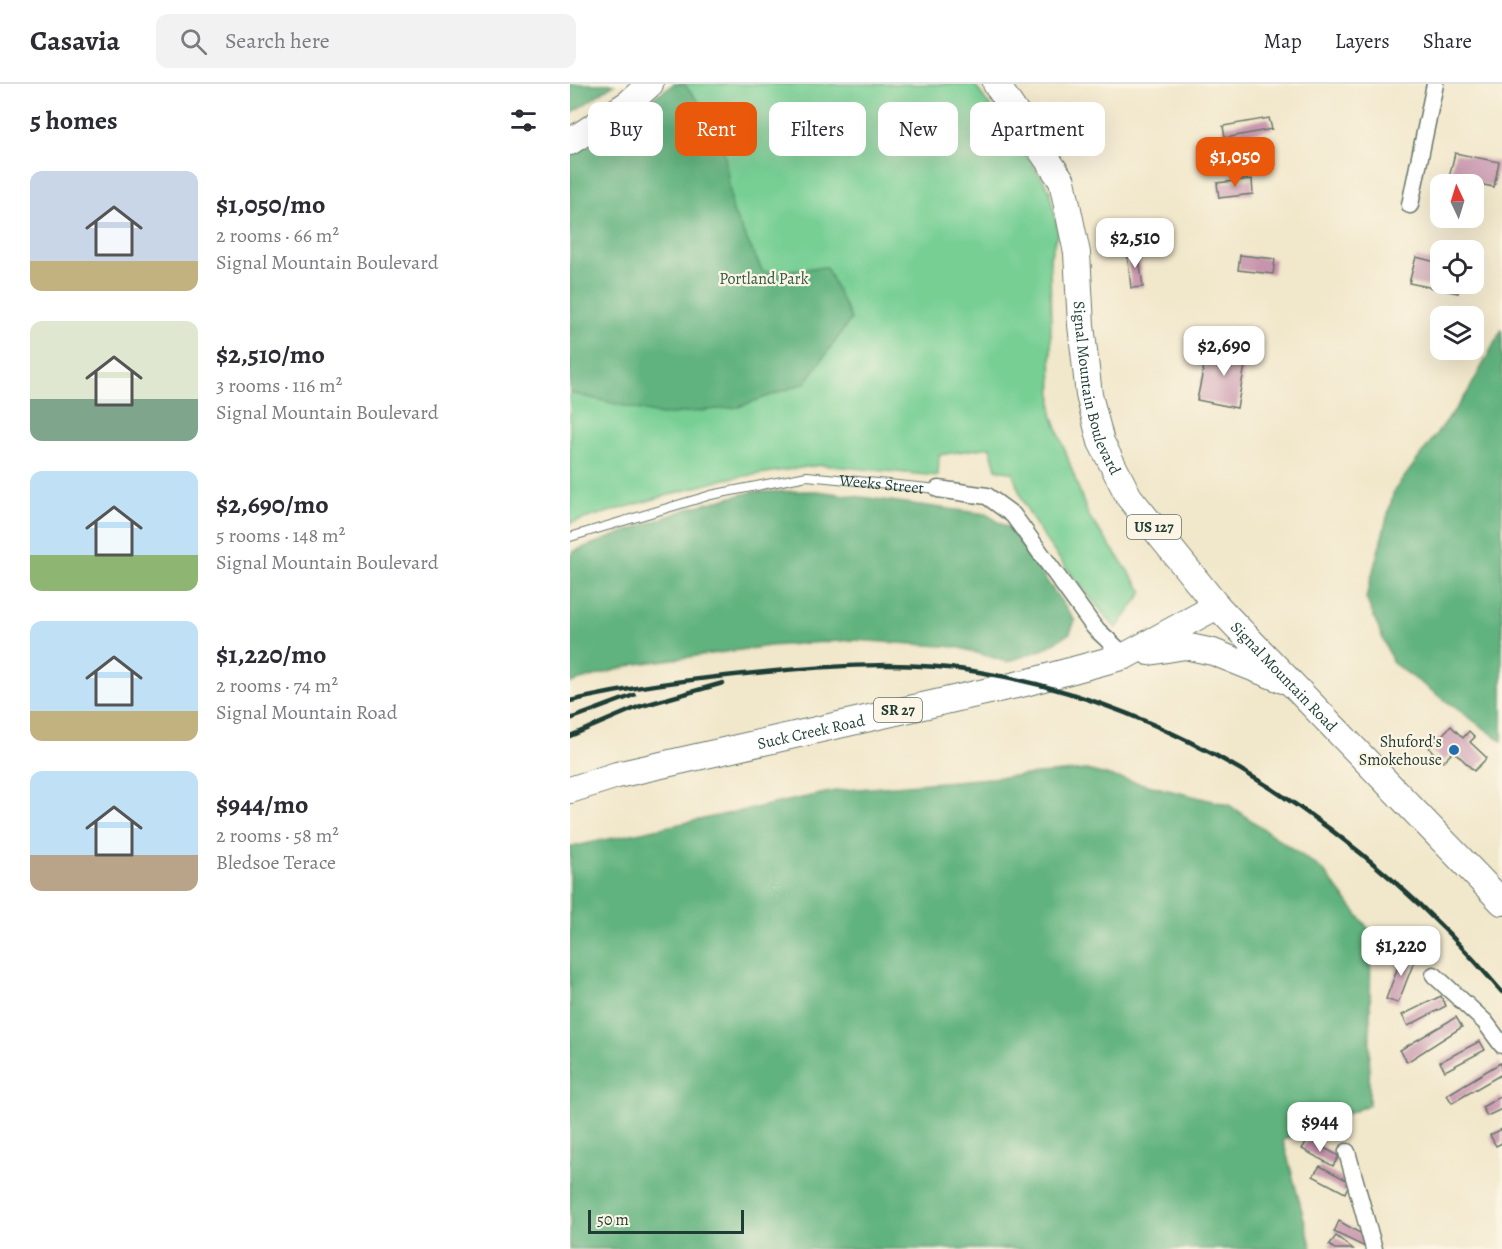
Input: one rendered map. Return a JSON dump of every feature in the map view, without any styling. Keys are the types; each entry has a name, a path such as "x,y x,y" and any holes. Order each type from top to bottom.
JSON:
{"main road":[{"path":"570,142 629,103 651,84"},
{"name":"Signal Mountain Boulevard","path":"996,84 1062,181 1077,254 1081,325 1089,395 1101,442 1130,497 1217,606"},
{"name":"Suck Creek Road","path":"570,790 617,775 1025,683 1125,656 1217,606"},
{"name":"Signal Mountain Road","path":"1217,606 1502,902"},
{"path":"1125,656 1185,646 1213,652 1292,683"}],"street":[{"path":"1410,206 1435,84"},
{"name":"Weeks Street","path":"938,489 987,496 1013,515 1094,627 1125,656"},
{"path":"1434,975 1485,1022 1502,1045"},
{"path":"1347,1152 1374,1249"}],"lane":[{"name":"Weeks Street","path":"570,537 711,495 807,476 938,489"}],"green space":[{"path":"570,84 614,84 570,114"},
{"name":"Portland Park","path":"674,84 974,84 987,102 970,102 970,156 1026,156 1049,188 1058,231 1050,258 1052,414 1088,515 1143,592 1116,629 1042,535 1020,494 1013,473 996,469 990,447 939,455 938,476 821,465 725,479 570,523 570,153 588,141 588,156 663,156 663,102 647,102"},
{"path":"674,84 684,84 698,102 675,102 675,156 725,156 733,212 763,272 826,267 851,319 805,383 738,407 662,415 570,393 570,153 588,141 588,156 663,156 663,102 647,102"},
{"path":"1502,329 1502,741 1393,663 1366,598 1394,491 1468,392"},
{"path":"817,491 986,514 1010,529 1075,621 1070,633 1044,649 1007,662 957,647 854,640 770,646 637,664 570,683 570,556 574,551 693,507 752,492"},
{"path":"1086,770 1229,805 1323,870 1371,932 1369,1105 1283,1140 1312,1249 570,1249 570,847 835,791"}],"building":[{"path":"1269,118 1272,129 1225,138 1223,126"},
{"path":"1455,153 1499,162 1494,187 1484,185 1484,174 1450,174"},
{"path":"1252,179 1253,194 1219,198 1217,183"},
{"path":"1138,250 1143,287 1131,288 1127,251"},
{"path":"1240,255 1275,259 1273,274 1238,270"},
{"path":"1416,257 1430,260 1430,287 1409,283"},
{"path":"1217,344 1248,350 1237,408 1197,400 1205,361 1214,363"},
{"name":"Shuford's Smokehouse","path":"1451,726 1463,738 1469,731 1475,737 1470,742 1487,758 1474,771 1454,751 1443,762 1429,748"},
{"path":"1404,951 1417,954 1398,1003 1386,999"},
{"path":"1441,996 1446,1006 1408,1026 1402,1015"},
{"path":"1456,1017 1462,1027 1407,1062 1400,1050"},
{"path":"1480,1041 1485,1050 1445,1071 1440,1062"},
{"path":"1500,1063 1502,1074 1452,1103 1447,1095"},
{"path":"1502,1096 1502,1109 1487,1116 1482,1107"},
{"path":"1502,1129 1502,1143 1496,1146 1490,1135"},
{"path":"1308,1139 1339,1156 1333,1166 1302,1149"},
{"path":"1320,1166 1350,1182 1345,1193 1313,1176"},
{"path":"1339,1221 1372,1240 1369,1249 1334,1232"},
{"path":"1336,1236 1353,1249 1335,1249 1329,1245"}],"railway":[{"path":"570,701 621,690 698,679 801,669 878,665 928,666 979,672 1055,689 1129,714 1200,747 1268,786 1333,831 1393,881 1450,935 1502,992"},
{"path":"570,736 638,707 723,683"},
{"path":"570,719 634,695"}],"place":[{"name":"Shuford's Smokehouse","path":"1454,750"}]}
